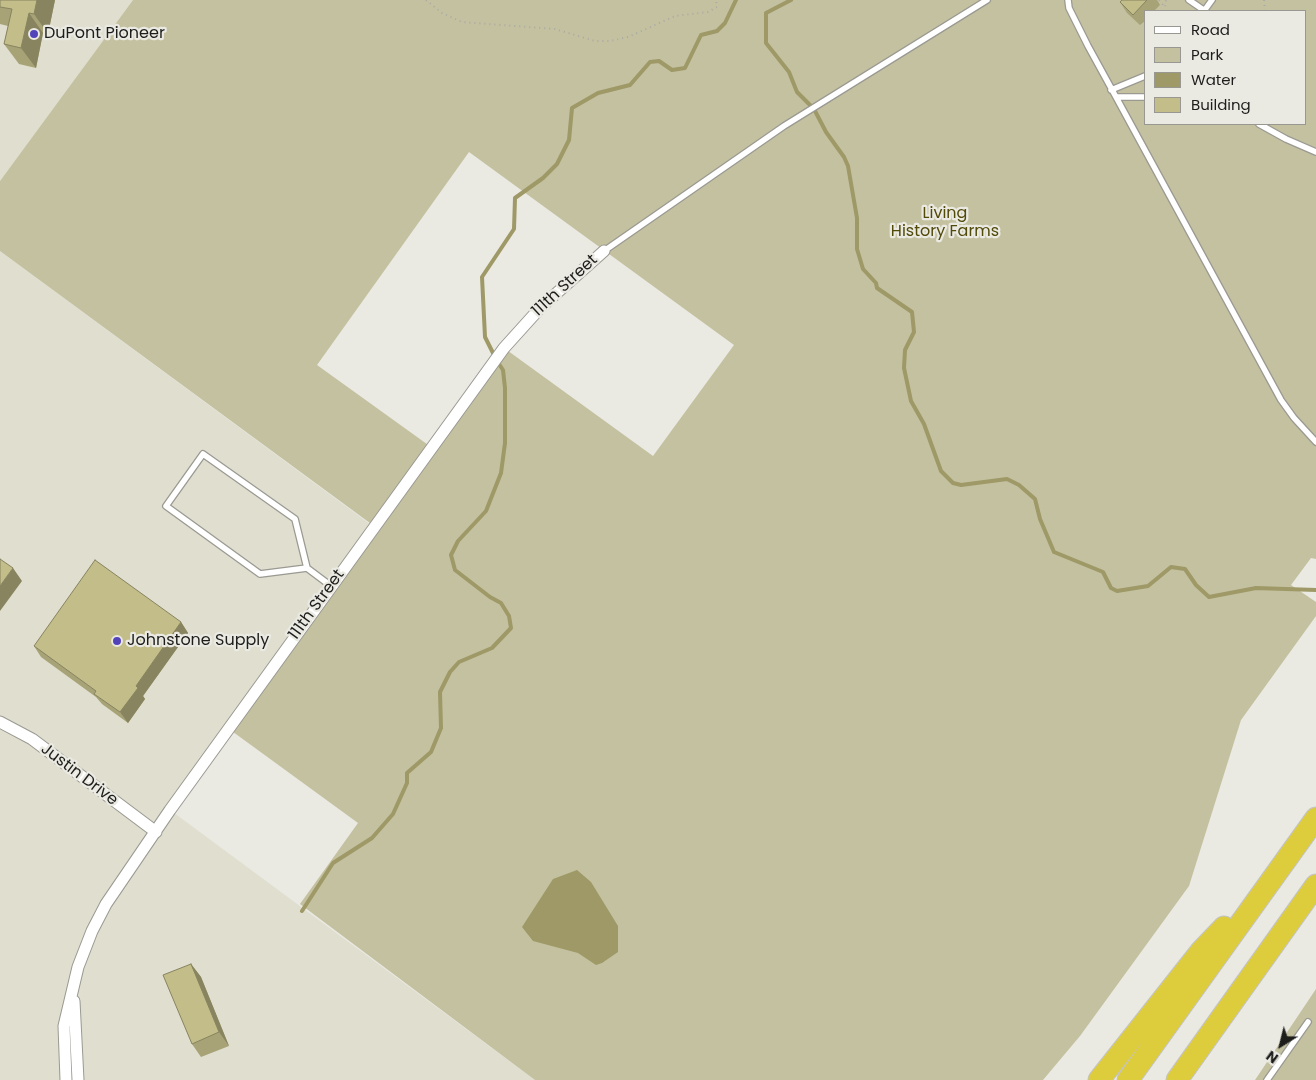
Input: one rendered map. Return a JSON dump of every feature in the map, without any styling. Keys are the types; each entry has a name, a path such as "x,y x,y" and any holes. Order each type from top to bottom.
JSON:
{"highway":[{"path":"1128,1080 1316,818"},
{"path":"1099,1080 1201,952 1286,859"},
{"path":"1177,1080 1316,885"},
{"path":"1182,1080 1211,1032"}],"street":[{"name":"111th Street","path":"66,1080 64,1026 78,967 99,918 156,832 504,348 541,307 604,250"},
{"name":"Justin Drive","path":"0,722 32,739 156,832"},
{"name":"111th Street","path":"74,990 78,1080"}],"lane":[{"path":"604,250 784,126 987,0"},
{"path":"1068,0 1084,38 1111,90 1281,400 1294,418 1316,442"},
{"path":"1189,0 1203,10"},
{"path":"1111,90 1144,76"},
{"path":"1116,97 1144,97"},
{"path":"1261,125 1286,139 1316,152"},
{"path":"307,568 260,574 166,506 204,454 295,519 307,568 332,586"},
{"path":"1267,1080 1308,1022"}],"path":[{"path":"426,0 442,13 462,22 555,29 595,41 610,41 628,37 675,16 708,12 717,7 716,0"},
{"path":"1159,0 1165,7 1166,0"}],"shaded area":[{"path":"0,0 133,0 0,181"},
{"path":"0,251 374,527 170,810 535,1080 0,1080"}],"green space":[{"name":"Living History Farms","path":"133,0 1316,0 1316,559 1311,558 1291,585 1316,602 1316,616 1241,720 1189,886 1080,1036 1043,1080 535,1080 300,904 358,823 229,729 374,526 0,251 0,181","holes":["469,152 734,345 653,456 504,348 431,447 317,365"]},
{"path":"1316,989 1316,1080 1255,1080"}],"water":[{"path":"577,870 591,882 618,926 618,952 596,965 578,953 533,941 522,927 553,879"}],"building":[{"path":"0,0 37,0 34,14 29,13 21,48 4,44 12,9 0,7"},
{"path":"1122,0 1147,0 1133,15 1120,2"},
{"path":"0,559 13,568 0,586"},
{"name":"Johnstone Supply","path":"95,560 181,622 120,712 94,694 96,691 34,646"},
{"path":"191,964 219,1032 192,1044 163,975"}],"waterway":[{"path":"493,353 485,337 482,277 514,229 515,198 543,178 557,164 569,140 572,108 598,93 630,85 650,62 659,61 672,70 685,68 701,35 717,31 725,23 736,0"},
{"path":"791,0 766,13 766,43 789,72 797,92 814,109 848,166 857,218 857,249 863,269 876,283 877,288 912,312 914,332 905,350 904,368 911,401 924,424 941,471 953,483 961,485 1007,479 1019,485 1035,499 1040,519 1054,552 1103,572 1111,588 1117,591 1148,586 1171,567 1185,569 1196,585 1209,597 1256,588 1316,590"},
{"path":"302,911 333,863 372,838 393,814 407,783 407,773 431,752 441,728 440,692 450,672 459,662 492,648 511,628 509,616 501,603 490,597 455,570 451,555 458,541 486,511 501,473 505,443 505,388 503,370 499,364"}],"place":[{"name":"DuPont Pioneer","path":"34,34"},
{"name":"Johnstone Supply","path":"117,641"}]}
